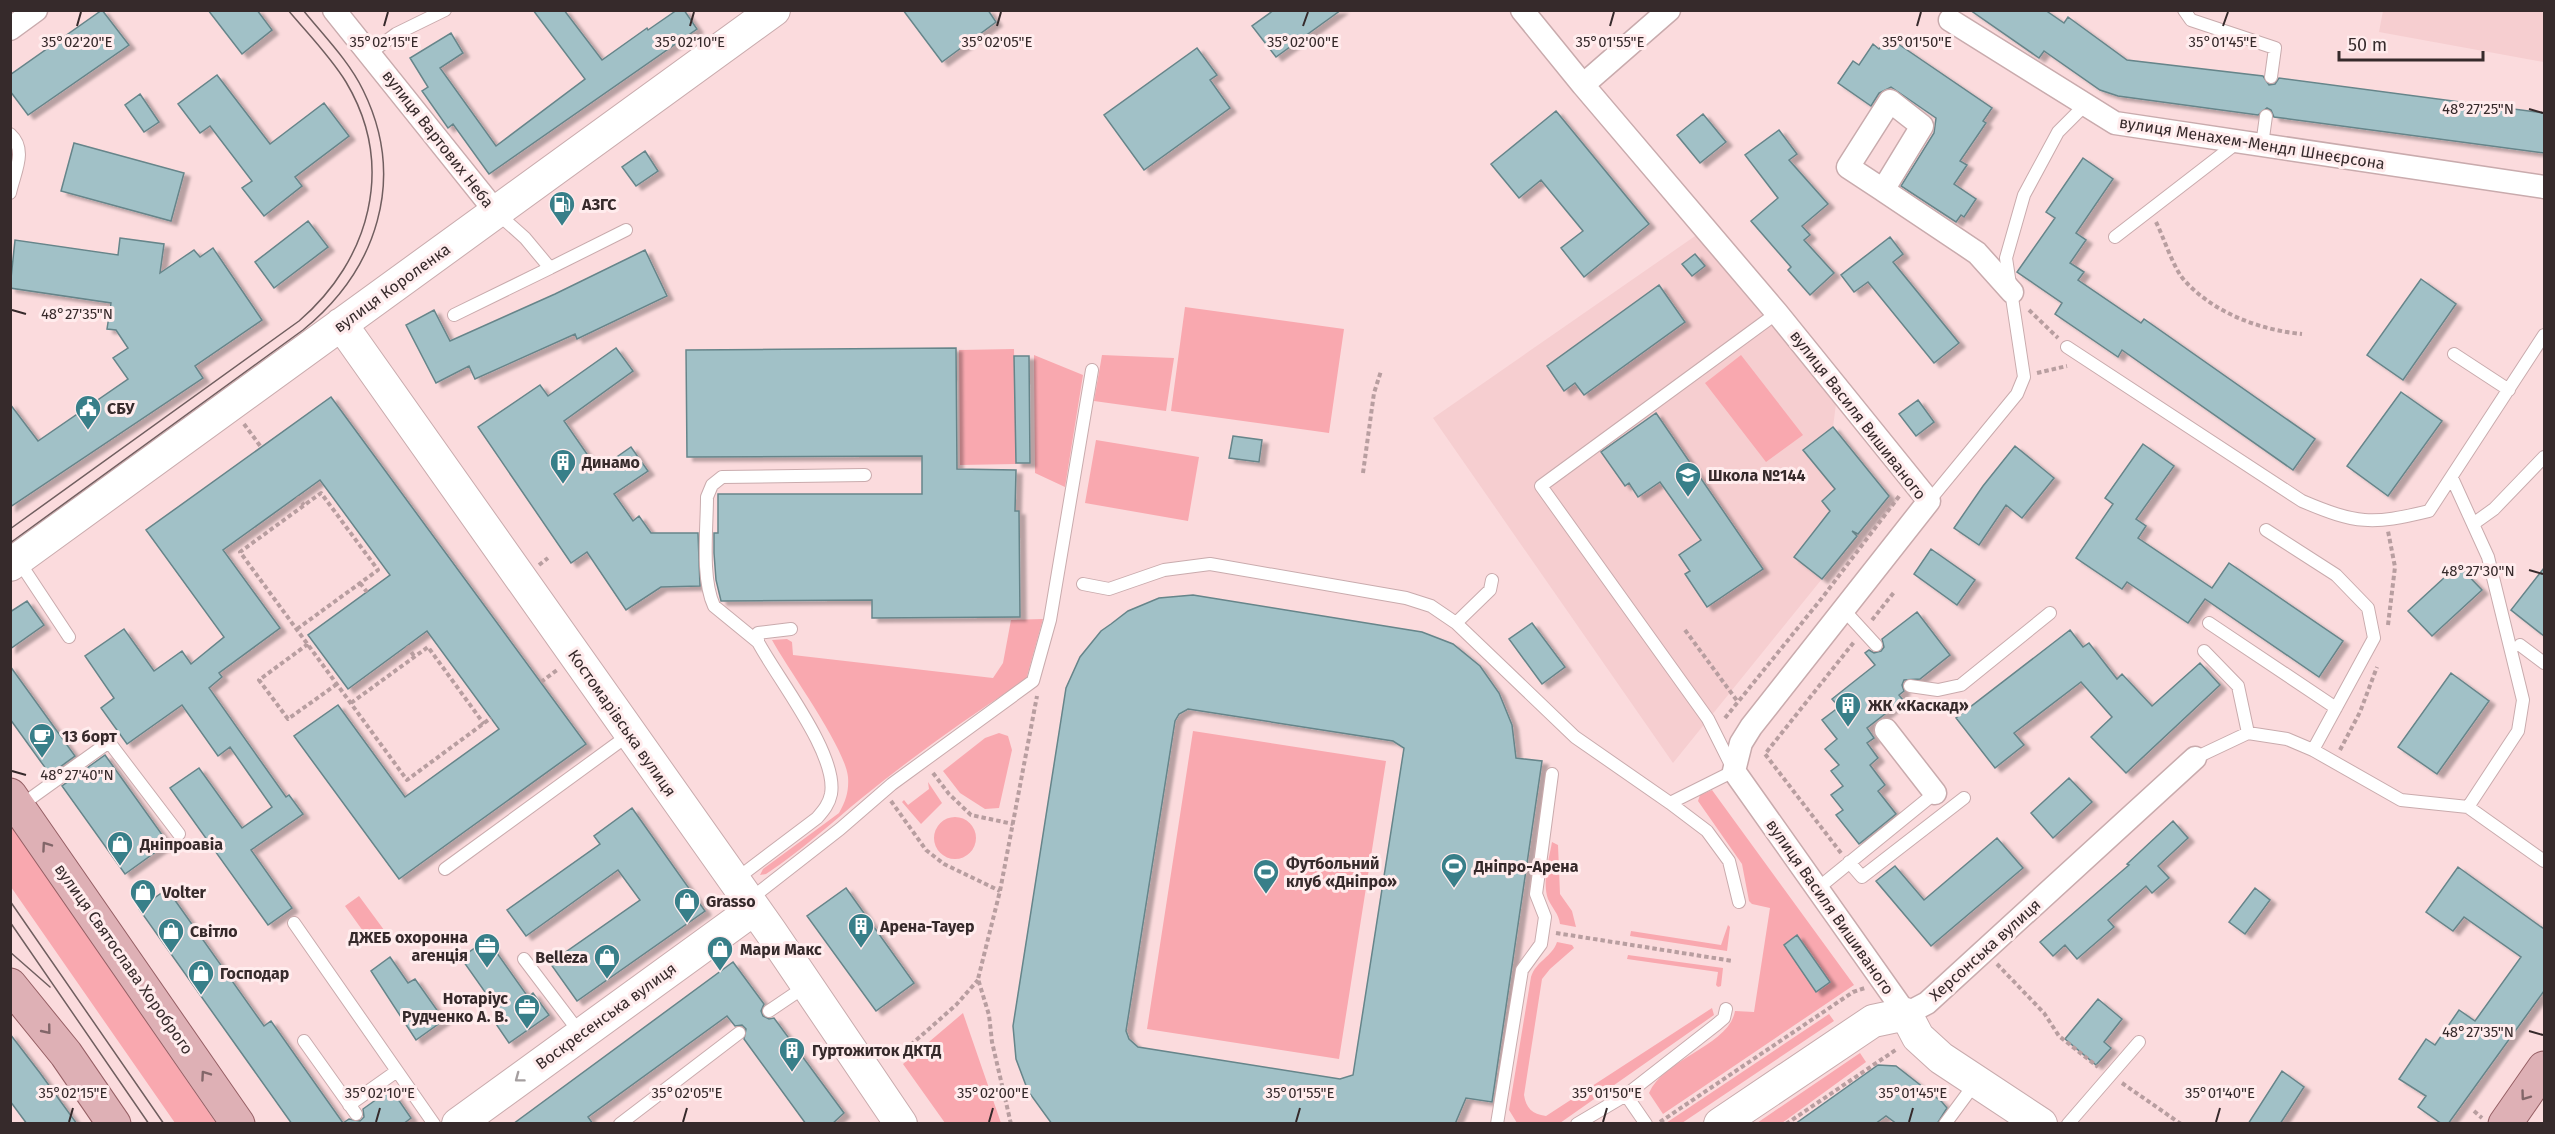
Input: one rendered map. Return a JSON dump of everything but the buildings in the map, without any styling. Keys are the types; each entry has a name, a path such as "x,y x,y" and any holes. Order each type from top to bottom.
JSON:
{"main road":[{"name":"вулиця Святослава Хороброго","path":"15,801 238,1124"},
{"path":"10,985 66,1054 114,1124"},
{"path":"2494,1120 2544,1068"}],"street":[{"name":"вулиця Вартових Неба","path":"334,10 496,212"},
{"name":"вулиця Короленка","path":"14,563 774,10"},
{"name":"вулиця Василя Вишиваного","path":"1522,10 1582,86 1777,313 1929,501 1751,727 1742,743 1734,771 1886,983 1912,1025"},
{"path":"1582,86 1669,10"},
{"name":"вулиця Менахем-Мендл Шнеєрсона","path":"1950,20 2115,123 2544,187"},
{"path":"1883,190 1977,253 2012,292"},
{"name":"Костомарівська вулиця","path":"341,324 745,897 901,1124"},
{"path":"1886,730 1935,793"},
{"name":"Херсонська вулиця","path":"1720,1124 1873,1021 1912,1025 1927,1003 2195,758"},
{"name":"Воскресенська вулиця","path":"458,1124 580,1033 745,897"},
{"path":"1912,1025 1941,1058 2041,1124"}],"lane":[{"path":"370,53 396,34 445,10"},
{"path":"2184,10 2191,20 2275,48 2271,77"},
{"path":"1929,501 2017,394 2024,377 2006,258 2024,195 2058,132 2085,105"},
{"path":"2262,145 2266,116"},
{"path":"10,134 17,140 20,157 10,193"},
{"path":"2115,237 2238,142"},
{"path":"496,212 525,238 550,268"},
{"path":"454,315 626,230"},
{"path":"1670,803 1734,771 1708,719 1541,486 1777,313"},
{"path":"2067,347 2302,501 2343,519 2387,522 2429,512 2544,334"},
{"path":"2454,354 2509,390"},
{"path":"745,897 840,829 892,784 1033,681 1050,620 1092,370"},
{"path":"2473,524 2494,509 2544,457"},
{"path":"745,897 818,818 827,807 831,792 829,772 814,735 758,642 714,606 711,600 708,575 707,497 712,485 722,477 866,475"},
{"path":"2452,478 2488,557 2523,700 2518,731 2468,807"},
{"path":"2266,530 2336,575 2368,608 2374,638 2313,750"},
{"path":"14,563 69,637"},
{"path":"1083,584 1109,589 1164,570 1210,564 1406,598 1431,606 1456,623 1575,737 1707,831 1729,861 1739,902"},
{"path":"1456,623 1490,590 1492,580"},
{"path":"1843,609 1876,645"},
{"path":"1910,686 1938,690 1961,685 2050,614"},
{"path":"2209,623 2336,708"},
{"path":"758,642 758,633 762,631 791,629"},
{"path":"2520,645 2544,663"},
{"path":"2204,651 2238,686 2248,733"},
{"path":"2195,758 2248,733 2287,739 2313,750 2401,800 2468,807 2544,861"},
{"path":"445,869 630,734"},
{"path":"15,801 109,742 179,834"},
{"path":"1497,1124 1522,970 1541,944 1545,917 1536,894 1552,774"},
{"path":"1817,889 1935,793"},
{"path":"1850,862 1862,877 1964,798"},
{"path":"294,923 434,1124"},
{"path":"524,959 580,1033"},
{"path":"769,1011 806,986"},
{"path":"1577,1124 1626,1095 1724,1018 1726,1009"},
{"path":"620,1124 740,1033"},
{"path":"304,1041 353,1110 397,1071"},
{"path":"2068,1124 2139,1042"},
{"path":"1945,1124 1976,1082"},
{"path":"1626,1095 1646,1124"}],"path":[{"path":"2151,210 2183,280 2217,308 2274,331 2302,334"},
{"path":"2012,292 2067,347"},
{"path":"2024,377 2089,360"},
{"path":"1363,473 1374,393 1381,371"},
{"path":"1714,732 1872,533 1900,496 1900,489"},
{"path":"297,629 378,570 321,493 240,552 407,780 491,718"},
{"path":"297,497 304,506"},
{"path":"360,582 367,592"},
{"path":"1832,841 1765,754 1895,591"},
{"path":"1685,630 1738,702"},
{"path":"308,644 259,680 288,719 337,684"},
{"path":"407,646 414,656"},
{"path":"351,703 428,647 484,724"},
{"path":"905,1050 912,1041 956,1005 978,979 1000,891 1038,691 1029,697"},
{"path":"935,776 971,815 1013,824"},
{"path":"883,809 898,795"},
{"path":"895,807 926,850 944,864 1000,891"},
{"path":"1557,933 1733,961"},
{"path":"1984,951 2044,1012 2059,1036 2085,1058 2181,1124"},
{"path":"978,979 989,1015 992,1042 1011,1124"},
{"path":"1658,1124 1853,992 1886,983"},
{"path":"1786,1124 1912,1025"},
{"path":"2474,1111 2494,1120"}],"shaded area":[{"path":"2383,11 2544,11 2544,62 2379,32"},
{"name":"Школа №144","path":"1698,234 1836,404 1833,427 1889,496 1673,763 1433,418"},
{"path":"1185,307 1344,329 1329,433 1171,411"},
{"path":"1014,349 1016,464 960,465 959,350"},
{"path":"1034,355 1083,375 1065,487 1035,473"},
{"path":"1102,355 1174,358 1166,411 1094,401"},
{"path":"1741,355 1803,435 1766,462 1705,383"},
{"path":"1096,440 1199,457 1188,521 1085,503"},
{"path":"1043,619 1026,680 922,751 791,856 766,874 760,875 763,869 839,813 848,787 845,764 837,747 772,640 787,639 792,642 793,655 993,678 1003,663 1011,620"},
{"name":"Футбольний клуб «Дніпро»","path":"1193,731 1386,761 1339,1059 1147,1029"},
{"path":"999,733 1008,736 1012,750 999,808 985,809 960,793 943,771 985,738"},
{"path":"928,782 942,803 921,824 902,802 904,800 908,805 929,789"},
{"path":"1712,790 1854,985 1663,1114 1649,1093 1657,1081 1668,1070 1721,1034 1730,1023 1735,1011 1754,1012 1770,908 1752,904 1749,901 1742,864 1698,801 1700,795"},
{"path":"955,817 963,818 970,823 975,830 975,846 970,853 963,858 955,859 947,858 940,853 935,846 934,838 935,830 940,823 947,818"},
{"path":"10,824 216,1123 175,1123 11,887"},
{"path":"1552,842 1558,845 1560,894 1572,911 1576,927 1560,924 1546,892"},
{"path":"359,896 387,934 373,945 345,906"},
{"path":"1728,925 1730,927 1727,951 1630,936 1631,931 1721,945"},
{"path":"1557,942 1572,945 1574,948 1542,979 1524,1095 1528,1107 1537,1114 1546,1116 1712,1008 1714,1015 1560,1123 1517,1123 1509,1110 1531,977 1536,967 1552,952"},
{"path":"1628,955 1723,968 1721,986 1716,985 1718,972 1627,959"},
{"path":"963,1013 1001,1123 945,1123 903,1064"},
{"path":"1829,1014 1834,1021 1682,1123 1666,1123"},
{"path":"1860,1053 1866,1062 1782,1123 1757,1123"}],"tram line":[{"path":"10,529 299,321 323,297 343,270 358,241 368,210 372,178 370,146 361,114 340,72 288,10"},
{"path":"10,543 303,330 329,306 350,280 366,251 377,221 383,189 383,157 376,123 363,90 351,69 303,10"},
{"path":"10,901 164,1124"},
{"path":"10,922 149,1124"},
{"path":"10,952 50,987"}],"place":[{"name":"АЗГС","path":"562,227"},
{"name":"СБУ","path":"88,431"},
{"name":"Динамо","path":"563,485"},
{"name":"Школа №144","path":"1688,498"},
{"name":"ЖК «Каскад»","path":"1848,728"},
{"name":"13 борт","path":"42,759"},
{"name":"Дніпроавіа","path":"120,867"},
{"name":"Дніпро-Арена","path":"1454,889"},
{"name":"Футбольний клуб «Дніпро»","path":"1266,895"},
{"name":"Volter","path":"143,915"},
{"name":"Grasso","path":"687,924"},
{"name":"Арена-Тауер","path":"861,949"},
{"name":"Світло","path":"171,954"},
{"name":"ДЖЕБ охоронна агенція","path":"487,969"},
{"name":"Мари Макс","path":"720,972"},
{"name":"Belleza","path":"607,980"},
{"name":"Господар","path":"201,996"},
{"name":"Нотаріус Рудченко А. В.","path":"527,1030"},
{"name":"Гуртожиток ДКТД","path":"792,1073"}]}
